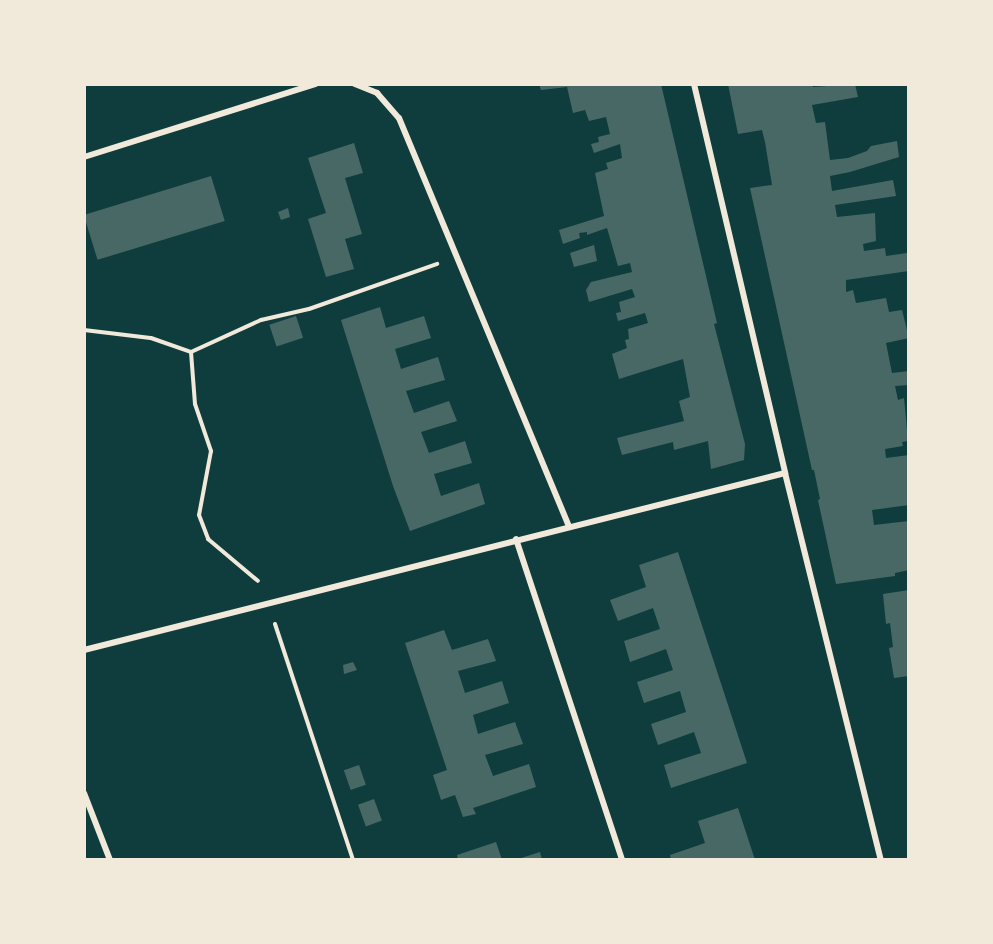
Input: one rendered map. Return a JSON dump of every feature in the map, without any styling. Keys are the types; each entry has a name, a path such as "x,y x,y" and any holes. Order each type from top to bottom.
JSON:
{"street":[{"path":"84,157 316,84"},
{"path":"355,84 377,93 399,118 568,526"},
{"path":"694,84 784,473 880,860"},
{"path":"84,650 784,473"},
{"path":"516,539 622,860"},
{"path":"84,793 110,860"}],"path":[{"path":"84,330 151,338 191,352 261,320 309,309 457,257"},
{"path":"191,352 195,404 211,451 199,515 208,539 256,579 268,603 353,860"}],"building":[{"path":"539,84 661,84 717,323 714,324 745,444 744,460 711,469 708,441 674,450 673,442 622,455 617,438 684,421 679,401 690,397 683,359 619,379 612,354 627,348 625,340 629,339 628,329 648,323 645,313 618,321 616,313 621,312 619,302 635,297 632,289 589,302 586,290 591,282 632,272 630,263 618,266 607,228 587,235 587,232 579,233 580,238 563,244 559,230 604,216 595,173 608,169 606,163 622,158 620,144 594,153 591,144 599,142 598,137 610,134 606,117 589,121 585,110 573,113 567,87 541,90"},
{"path":"728,84 812,84 813,87 855,84 858,97 812,105 816,123 825,122 830,160 848,158 867,151 871,146 897,141 899,157 830,176 832,191 893,180 896,196 835,205 837,217 875,213 876,241 863,244 864,251 885,248 886,256 907,253 909,271 846,280 846,292 853,290 856,303 886,298 889,312 902,310 909,338 886,343 892,373 909,371 909,385 895,386 898,400 904,398 908,441 902,442 903,446 885,449 886,458 909,455 909,505 872,510 874,525 909,521 909,570 895,573 895,576 836,584 814,470 812,470 750,188 772,185 765,142 762,130 738,134"},
{"path":"354,143 363,173 345,178 362,234 345,239 354,269 326,277 308,219 326,213 308,158"},
{"path":"211,176 225,221 98,260 84,215"},
{"path":"288,208 290,217 281,220 278,212"},
{"path":"594,245 597,261 574,267 570,253"},
{"path":"380,307 386,328 424,316 431,338 395,349 401,369 438,357 445,380 406,391 414,413 449,401 457,421 421,432 429,453 465,441 472,463 434,474 441,496 479,483 485,504 410,531 393,486 341,320"},
{"path":"296,316 303,338 276,347 269,325"},
{"path":"678,552 747,763 671,788 664,765 701,753 694,732 658,745 651,724 686,712 680,691 644,703 637,682 673,670 666,649 630,662 624,641 660,629 653,608 618,621 610,600 646,587 639,565"},
{"path":"909,590 909,676 894,678 889,648 893,647 890,623 886,624 883,594"},
{"path":"444,630 452,650 488,639 496,661 458,671 465,693 502,681 509,703 473,715 478,734 515,722 523,744 485,755 493,776 529,764 536,787 473,808 476,814 463,817 455,795 441,800 433,775 447,770 405,643"},
{"path":"353,662 357,670 344,674 343,665"},
{"path":"359,765 366,785 351,790 344,770"},
{"path":"374,799 382,821 366,826 358,805"},
{"path":"738,808 755,860 671,860 670,855 705,843 698,821"},
{"path":"496,842 502,860 458,860 457,855"},
{"path":"540,852 542,860 515,860"}]}
